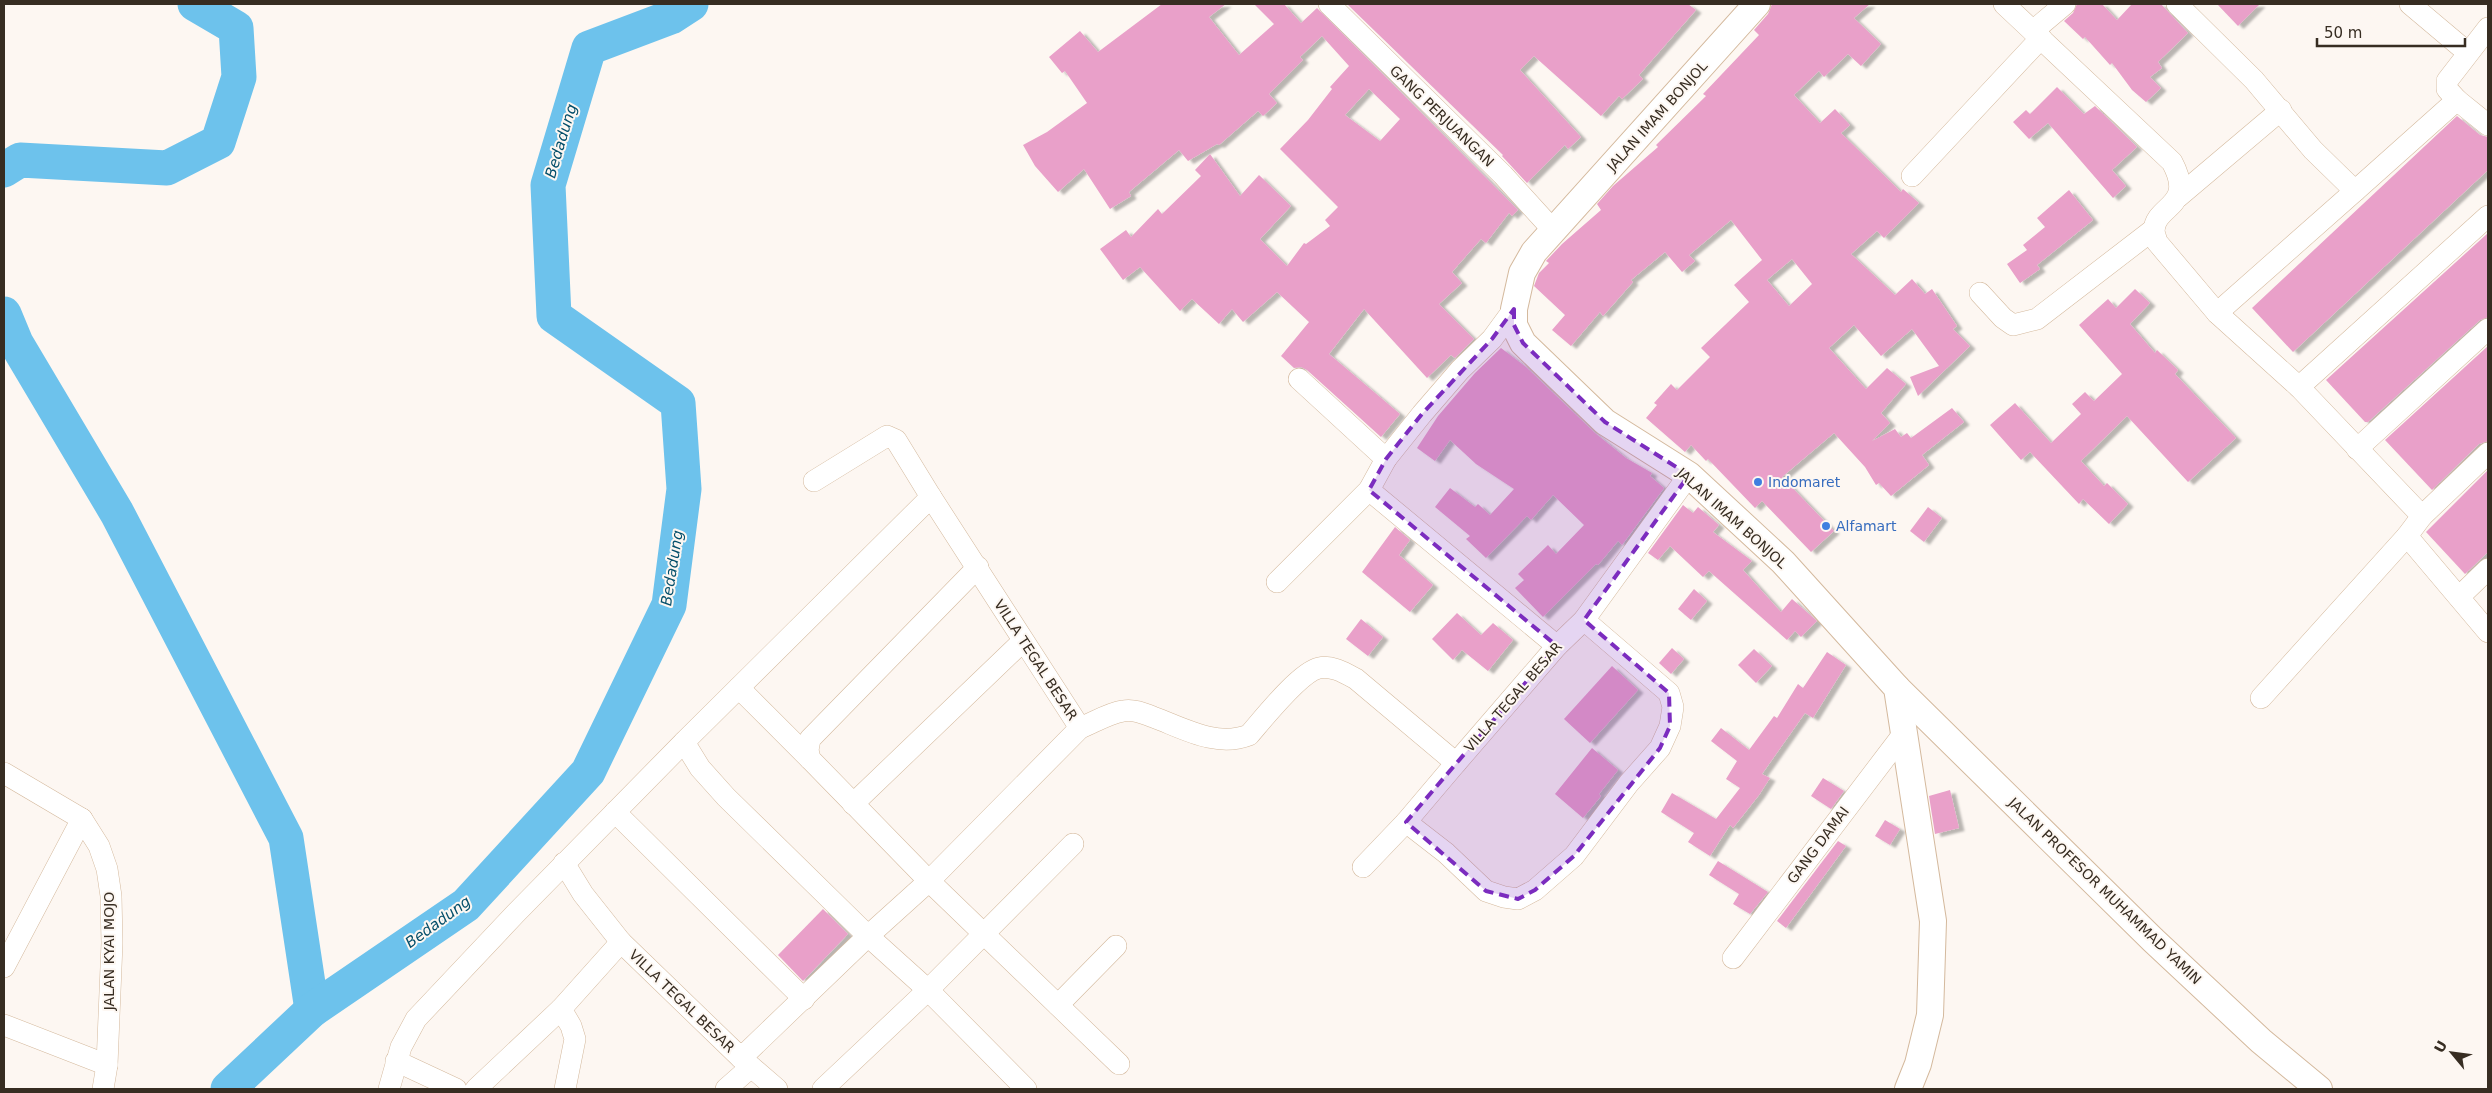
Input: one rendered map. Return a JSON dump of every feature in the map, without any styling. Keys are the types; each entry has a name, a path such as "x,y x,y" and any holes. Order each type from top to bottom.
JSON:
{"street":[{"name":"GANG PERJUANGAN","path":"1329,4 1503,176 1552,230"},
{"name":"JALAN IMAM BONJOL","path":"1757,4 1552,230 1525,265 1514,309 1514,325 1523,343 1598,415 1690,475 1783,562 1897,688"},
{"path":"2004,4 2172,162 2179,180 2178,197"},
{"path":"1912,176 2065,4"},
{"path":"2177,4 2281,110 2313,150 2355,191"},
{"path":"2410,4 2468,52"},
{"path":"2488,28 2447,81 2447,89 2457,100 2488,125"},
{"path":"2218,313 2457,100"},
{"path":"1980,293 2002,318 2013,325 2037,319 2154,229 2158,220 2178,197 2281,110"},
{"path":"2299,387 2488,216"},
{"path":"2154,229 2157,242 2218,313 2299,387 2422,516"},
{"path":"1277,582 1368,490 1386,459 1460,370 1492,339 1514,309"},
{"path":"2357,449 2488,329"},
{"path":"1299,379 1386,459"},
{"name":"VILLA TEGAL BESAR","path":"814,481 887,436 896,440 1080,728"},
{"path":"2261,698 2407,536 2422,516 2488,453"},
{"name":"VILLA TEGAL BESAR","path":"476,1089 560,1009 621,942 746,1062 804,998 868,936 929,881 1080,728 1122,711 1138,712 1214,739 1228,741 1248,735 1305,675 1320,667 1337,669 1356,679 1456,763 1557,646 1584,620 1690,475"},
{"path":"1368,490 1557,646"},
{"path":"389,1089 396,1061 416,1020 564,863 931,497"},
{"path":"2407,536 2488,632"},
{"path":"810,759 808,750 810,739 978,567"},
{"path":"2459,597 2488,569"},
{"path":"1406,822 1446,853 1486,891 1504,897 1518,899 1535,890 1574,856 1623,790 1660,748 1670,726 1673,707 1670,693 1584,620"},
{"path":"853,804 1024,641"},
{"path":"739,688 929,881 1119,1064"},
{"path":"1897,688 1933,922 1930,1016 1918,1064 1908,1089"},
{"name":"JALAN PROFESOR MUHAMMAD YAMIN","path":"1897,688 2153,940 2261,1040 2319,1089"},
{"name":"GANG DAMAI","path":"1733,958 1904,732"},
{"path":"684,742 700,768 726,797 868,936 928,990 1026,1089"},
{"path":"1363,867 1406,822 1456,763"},
{"name":"JALAN KYAI MOJO","path":"4,773 82,819 99,846 107,869 112,896 112,944 107,1065 103,1089"},
{"path":"615,812 804,998"},
{"path":"4,967 82,819"},
{"path":"823,1089 928,990 1073,844"},
{"path":"564,863 583,894 621,942"},
{"path":"1058,1006 1116,946"},
{"path":"560,1009 571,1026 575,1039 565,1089"},
{"path":"4,1025 107,1065"},
{"path":"396,1061 456,1089"},
{"path":"726,1089 746,1062 777,1089"}],"highlighted area":[{"path":"1514,309 1514,325 1523,343 1605,422 1689,475 1584,620 1669,693 1670,726 1660,748 1574,856 1535,890 1518,899 1486,891 1406,822 1557,646 1369,490 1386,459 1422,414 1492,339"}],"building":[{"path":"1162,4 1226,4 1209,17 1239,55 1274,24 1254,4 1284,4 1301,23 1317,8 1518,210 1512,216 1509,213 1486,243 1481,239 1452,272 1462,283 1439,304 1474,339 1455,358 1451,355 1427,378 1364,309 1329,354 1400,414 1381,437 1307,370 1301,367 1294,368 1281,356 1309,322 1277,292 1243,322 1232,309 1219,324 1192,299 1180,311 1140,267 1123,280 1100,249 1126,230 1131,237 1158,209 1162,214 1201,176 1195,170 1210,154 1240,196 1259,175 1291,206 1260,239 1287,266 1304,243 1306,244 1330,226 1325,220 1338,207 1280,149 1308,120 1332,89 1330,87 1349,66 1322,36 1300,57 1303,60 1269,94 1277,103 1263,116 1258,111 1219,145 1217,144 1188,161 1179,150 1129,192 1131,196 1110,209 1084,169 1058,192 1035,166 1023,145 1047,132 1087,103 1065,71 1062,73 1049,57 1080,31 1098,52","holes":["1369,89 1400,119 1380,141 1345,115"]},
{"path":"1347,4 1688,4 1696,10 1639,75 1643,79 1622,99 1619,96 1601,116 1534,56 1520,70 1581,137 1568,149 1565,145 1527,183 1503,155"},
{"path":"1772,4 1870,4 1854,18 1881,44 1861,66 1848,54 1824,77 1819,71 1794,95 1820,123 1835,109 1850,125 1841,133 1901,192 1903,189 1919,203 1884,238 1877,231 1851,254 1895,295 1912,279 1925,294 1932,289 1957,326 1953,329 1970,346 1918,396 1910,377 1939,366 1912,329 1881,356 1854,325 1829,348 1866,389 1887,368 1906,384 1881,413 1890,423 1872,441 1895,429 1901,437 1907,433 1911,438 1952,408 1964,422 1922,455 1929,465 1891,496 1879,483 1876,485 1865,467 1834,433 1782,477 1834,531 1811,552 1762,501 1755,508 1708,459 1706,461 1691,445 1685,452 1646,418 1657,405 1654,403 1671,384 1677,390 1710,357 1701,348 1749,302 1734,285 1762,260 1731,220 1689,255 1695,261 1682,272 1665,252 1631,280 1633,282 1603,316 1600,312 1571,346 1552,330 1565,315 1534,286 1539,273 1549,263 1546,261 1562,244 1601,210 1597,204 1613,186 1658,147 1656,145 1706,96 1703,94 1759,35 1754,30 1768,14","holes":["1792,259 1812,284 1789,306 1767,280"]},
{"path":"2077,4 2102,4 2117,20 2132,4 2161,4 2188,33 2158,62 2162,68 2150,77 2161,88 2146,102 2132,90 2112,63 2110,65 2085,37 2083,39 2064,21 2073,13"},
{"path":"2217,4 2260,4 2238,26"},
{"path":"2057,87 2084,114 2095,106 2137,147 2112,170 2126,186 2113,198 2048,123 2029,139 2013,122 2026,110 2030,114"},
{"path":"2457,116 2480,135 2488,137 2488,170 2293,352 2252,308"},
{"path":"2069,190 2093,220 2037,265 2040,269 2020,283 2007,264 2027,250 2023,245 2045,227 2037,218"},
{"path":"2488,233 2488,317 2480,320 2368,422 2365,422 2326,380"},
{"path":"2135,289 2150,303 2130,324 2155,353 2157,350 2178,370 2175,374 2236,438 2188,482 2127,416 2081,461 2104,486 2107,483 2128,504 2109,524 2083,499 2079,504 2030,452 2021,460 1990,425 2015,403 2051,443 2081,414 2072,404 2085,392 2094,401 2122,374 2079,325 2108,299 2116,308"},
{"path":"2488,346 2488,441 2479,444 2432,490 2385,440"},
{"path":"1501,348 1526,367 1595,433 1626,458 1652,473 1650,476 1664,488 1622,545 1618,541 1598,565 1596,564 1543,617 1515,588 1524,580 1518,574 1548,545 1556,554 1584,525 1553,495 1531,520 1527,516 1486,558 1466,539 1470,536 1435,507 1450,488 1475,507 1478,504 1490,515 1514,489 1476,464 1450,440 1435,461 1417,448 1438,416 1475,373"},
{"path":"2488,470 2488,552 2465,574 2426,532"},
{"path":"1683,505 1693,513 1698,507 1719,525 1713,532 1752,561 1743,570 1781,612 1792,599 1817,621 1801,637 1795,631 1787,640 1709,571 1703,577 1670,546 1658,560 1648,553"},
{"path":"1928,507 1942,518 1924,542 1910,531"},
{"path":"1395,527 1410,540 1399,555 1433,585 1410,612 1362,572"},
{"path":"1694,589 1707,601 1691,620 1678,609"},
{"path":"1457,613 1481,635 1493,623 1513,640 1488,671 1462,650 1453,660 1432,639"},
{"path":"1361,619 1383,637 1368,656 1346,639"},
{"path":"1672,648 1684,659 1671,674 1659,663"},
{"path":"1754,649 1772,666 1756,683 1738,665"},
{"path":"1827,652 1846,665 1813,718 1805,713 1762,774 1770,778 1759,795 1733,828 1730,825 1710,856 1688,842 1694,833 1661,812 1672,793 1716,819 1740,788 1726,779 1737,761 1711,741 1721,728 1749,750 1774,716 1777,718 1798,684 1803,688"},
{"path":"1612,666 1638,690 1590,743 1564,719"},
{"path":"1592,748 1618,770 1599,794 1601,796 1583,818 1555,794"},
{"path":"1823,778 1844,791 1831,809 1811,796"},
{"path":"1950,790 1959,828 1935,834 1929,796"},
{"path":"1885,820 1900,829 1890,845 1875,836"},
{"path":"1838,841 1846,846 1786,928 1777,921"},
{"path":"1718,861 1768,892 1750,914 1733,904 1739,894 1709,875"},
{"path":"823,909 848,934 803,981 778,955"}],"waterway":[{"path":"4,170 20,160 167,168 218,142 239,77 236,28 195,4"},
{"name":"Bedadung","path":"228,1089 312,1010 466,905 588,772 669,605 684,489 678,403 554,316 548,185 589,48 671,17 691,4"},
{"path":"4,314 16,343 117,513 286,838 312,1010"}],"place":[{"name":"Indomaret","path":"1758,482"},
{"name":"Alfamart","path":"1826,526"}]}
